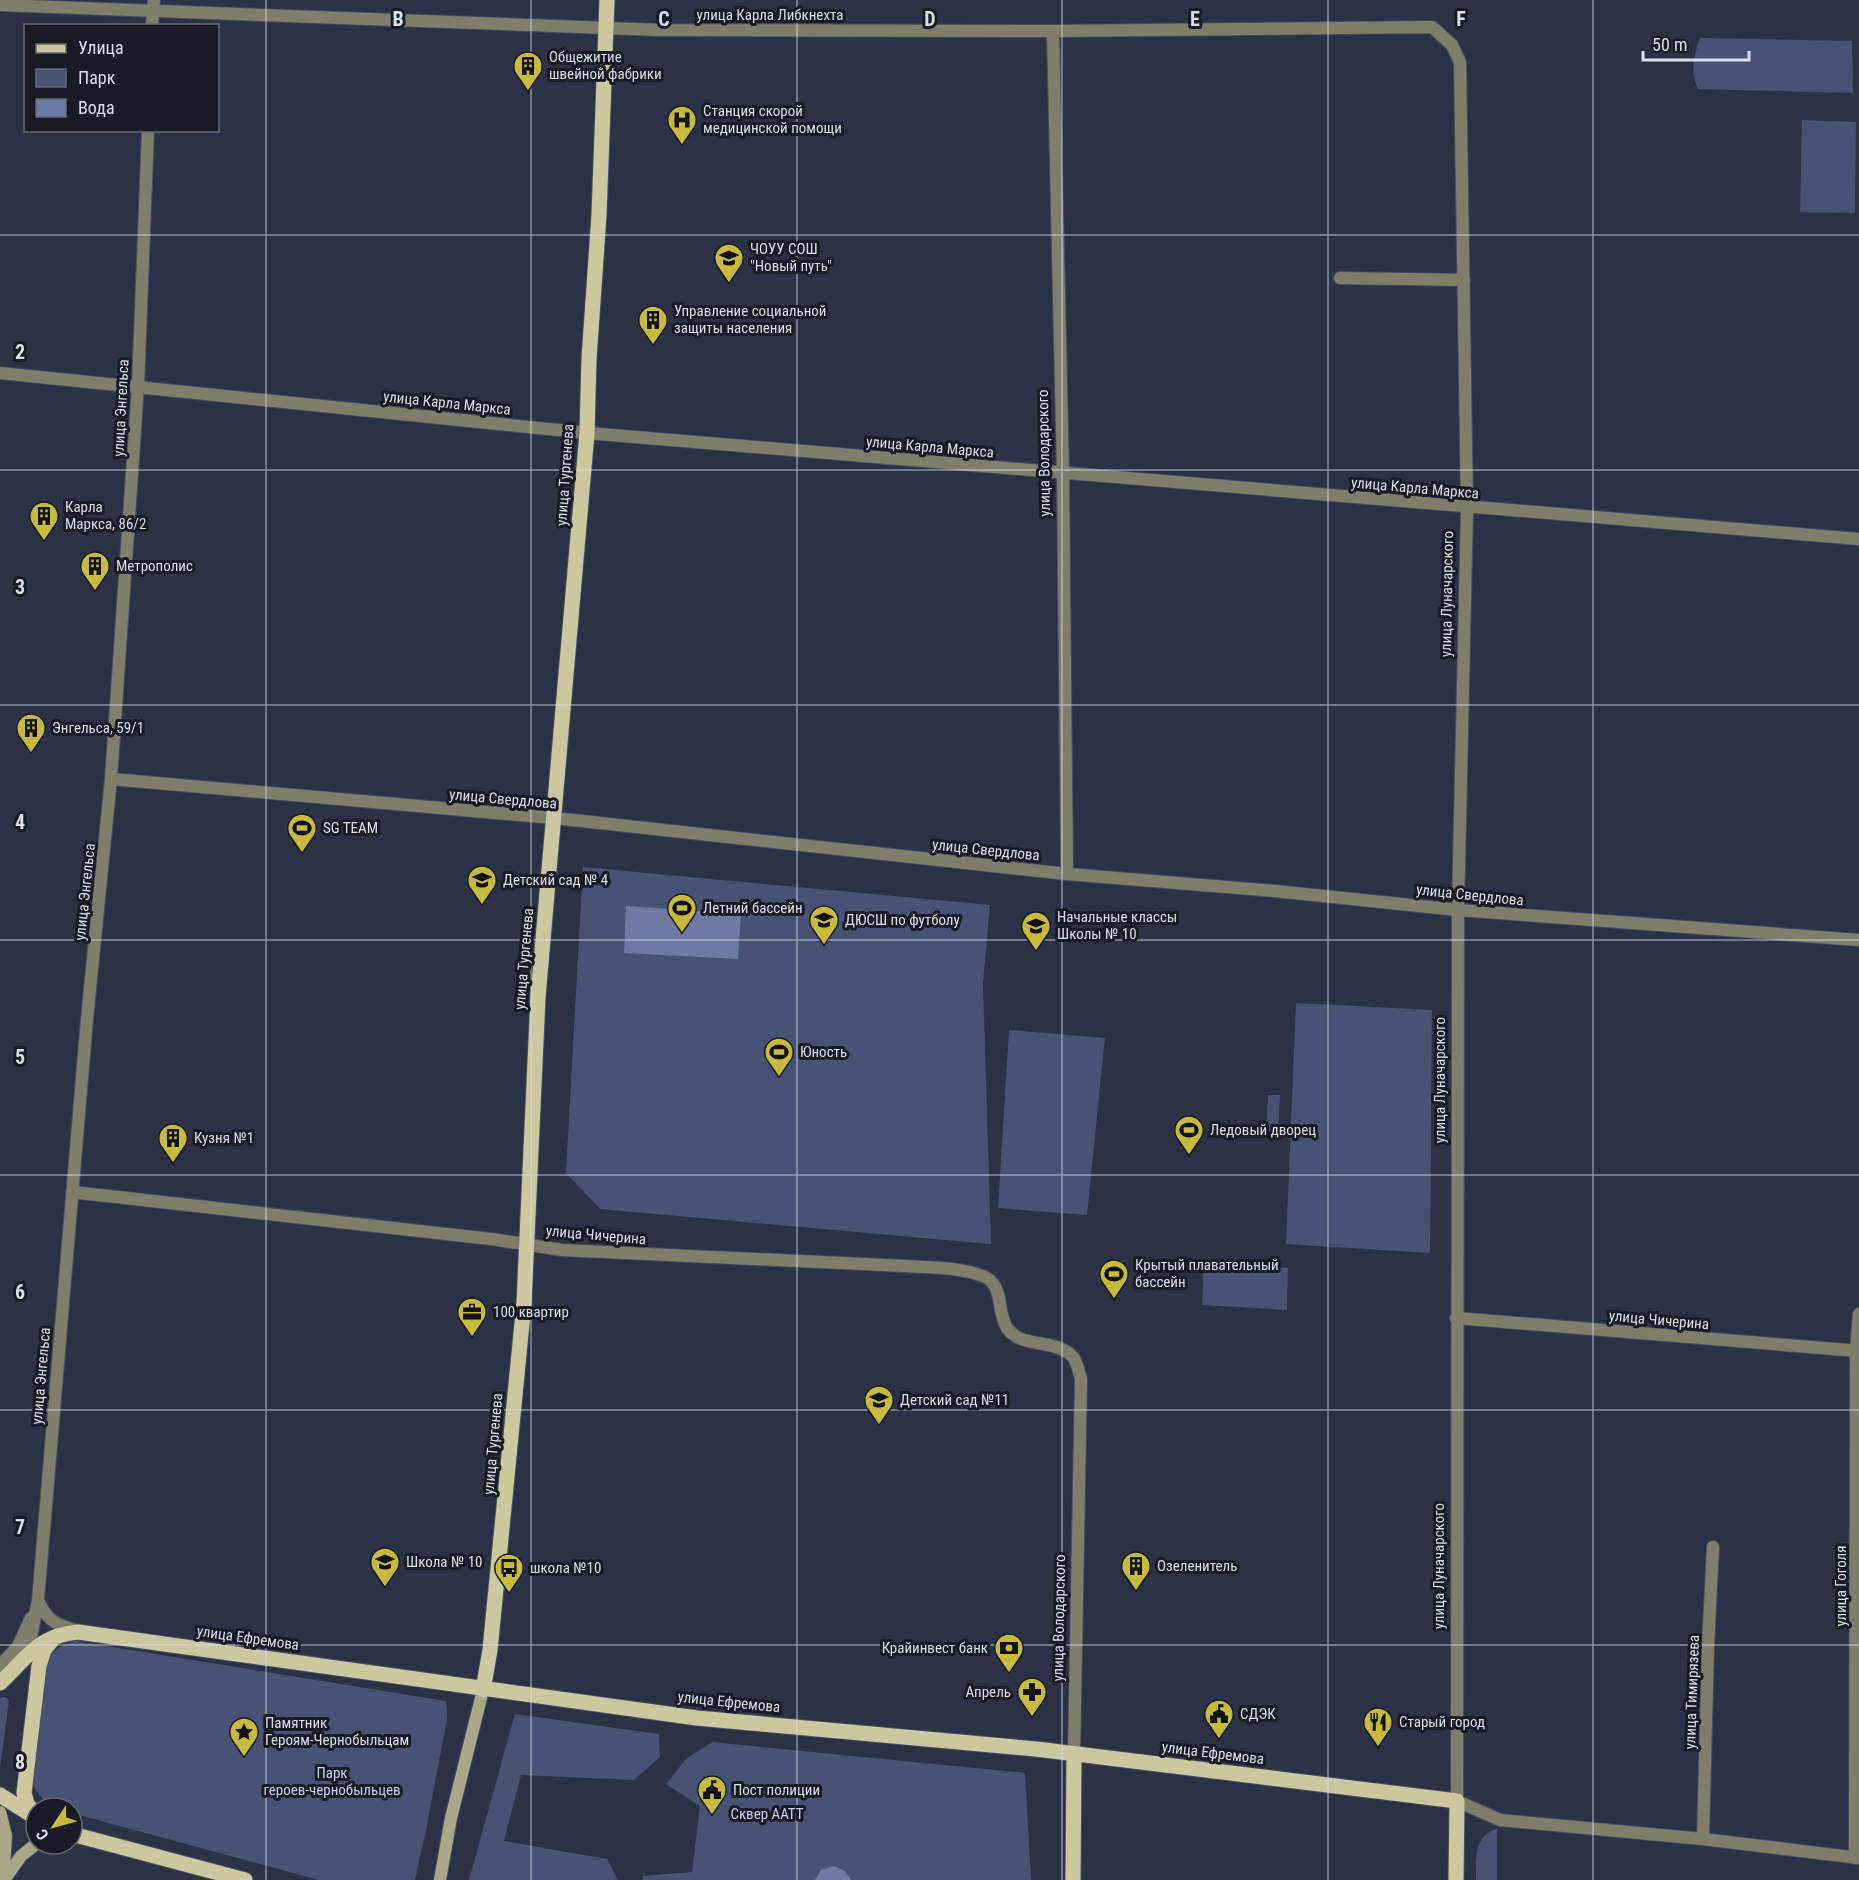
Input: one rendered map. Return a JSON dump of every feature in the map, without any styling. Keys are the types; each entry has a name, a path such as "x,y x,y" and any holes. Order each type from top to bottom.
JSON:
{"main road":[{"name":"улица Тургенева","path":"440,1880 450,1818 483,1690 490,1650 512,1445 524,1303 538,997 587,433 589,358 599,215 607,0"},
{"name":"улица Ефремова","path":"0,1683 4,1671 45,1640 59,1634 78,1632 697,1718 1074,1754 1457,1801"},
{"path":"25,1796 39,1666 44,1650 59,1634"},
{"name":"улица Володарского","path":"1073,1880 1074,1754"},
{"path":"0,1795 24,1809"},
{"name":"улица Луначарского","path":"1456,1880 1457,1801"},
{"path":"0,1812 6,1836 4,1880"},
{"path":"84,1837 245,1880"},
{"path":"4,1880 24,1854"}],"street":[{"name":"улица Карла Либкнехта","path":"0,5 153,5 671,30 1053,31 1432,27"},
{"path":"152,24 153,5"},
{"name":"улица Луначарского","path":"1432,27 1452,45 1460,62 1464,280 1467,508 1458,910 1457,1801"},
{"name":"улица Володарского","path":"1053,31 1063,473 1067,874"},
{"name":"улица Энгельса","path":"28,1654 38,1600 87,1019 111,780 138,386 148,132"},
{"path":"1340,278 1464,280"},
{"name":"улица Карла Маркса","path":"0,373 587,433 1859,539"},
{"name":"улица Свердлова","path":"111,780 554,818 1067,874 1275,891 1501,914 1859,940"},
{"name":"улица Чичерина","path":"72,1192 527,1243 562,1250 905,1266 960,1271 984,1276 997,1287 1002,1318 1008,1330 1022,1339 1060,1347 1074,1358"},
{"name":"улица Гоголя","path":"1857,1858 1859,1314"},
{"name":"улица Чичерина","path":"1456,1318 1858,1351"},
{"name":"улица Володарского","path":"1074,1358 1081,1379 1074,1754"},
{"name":"улица Тимирязева","path":"1703,1839 1713,1546"},
{"path":"38,1600 46,1616 52,1621 78,1632"},
{"path":"4,1671 22,1640 38,1600"},
{"path":"1457,1801 1500,1820 1703,1839 1857,1858"},
{"path":"0,1846 4,1880"}],"green space":[{"path":"1700,38 1852,41 1853,93 1698,89 1694,77 1694,64"},
{"path":"1802,120 1856,122 1855,213 1800,212"},
{"name":"Юность","path":"583,867 990,905 983,983 991,1244 600,1209 566,1173"},
{"path":"1296,1003 1432,1010 1430,1253 1286,1244"},
{"path":"1009,1030 1105,1038 1087,1215 998,1208"},
{"path":"1268,1095 1280,1095 1278,1137 1266,1137"},
{"path":"1204,1263 1288,1268 1287,1310 1202,1305"},
{"name":"Парк героев-чернобыльцев","path":"75,1641 446,1701 447,1719 415,1880 319,1880 84,1816 84,1796 40,1796 30,1778 43,1669 55,1651"},
{"path":"2,1697 9,1700 0,1768 0,1699"},
{"path":"515,1714 659,1734 660,1757 634,1780 521,1775 504,1841 607,1859 618,1880 469,1880"},
{"name":"Сквер ААТТ","path":"712,1742 1025,1773 1031,1880 642,1880 643,1876 692,1872 700,1806 666,1784 687,1758"},
{"path":"1497,1828 1497,1880 1476,1880 1476,1857 1480,1843 1489,1832"}],"water":[{"name":"Летний бассейн","path":"626,906 741,914 738,959 624,953"},
{"path":"834,1866 845,1871 851,1880 815,1880 821,1870"}],"place":[{"name":"Общежитие швейной фабрики","path":"528,92"},
{"name":"Станция скорой медицинской помощи","path":"682,146"},
{"name":"ЧОУУ СОШ \"Новый путь\"","path":"729,284"},
{"name":"Управление социальной защиты населения","path":"653,346"},
{"name":"Карла Маркса, 86/2","path":"44,542"},
{"name":"Метрополис","path":"95,592"},
{"name":"Энгельса, 59/1","path":"31,754"},
{"name":"SG TEAM","path":"302,854"},
{"name":"Детский сад № 4","path":"482,906"},
{"name":"Летний бассейн","path":"682,934"},
{"name":"ДЮСШ по футболу","path":"824,946"},
{"name":"Начальные классы Школы № 10","path":"1036,952"},
{"name":"Юность","path":"779,1078"},
{"name":"Ледовый дворец","path":"1189,1156"},
{"name":"Кузня №1","path":"173,1164"},
{"name":"Крытый плавательный бассейн","path":"1114,1300"},
{"name":"100 квартир","path":"472,1338"},
{"name":"Детский сад №11","path":"879,1426"},
{"name":"Школа № 10","path":"385,1588"},
{"name":"Озеленитель","path":"1136,1592"},
{"name":"школа №10","path":"509,1594"},
{"name":"Крайинвест банк","path":"1009,1674"},
{"name":"Апрель","path":"1032,1718"},
{"name":"СДЭК","path":"1219,1740"},
{"name":"Старый город","path":"1378,1748"},
{"name":"Памятник Героям-Чернобыльцам","path":"244,1758"},
{"name":"Пост полиции","path":"712,1816"}]}
